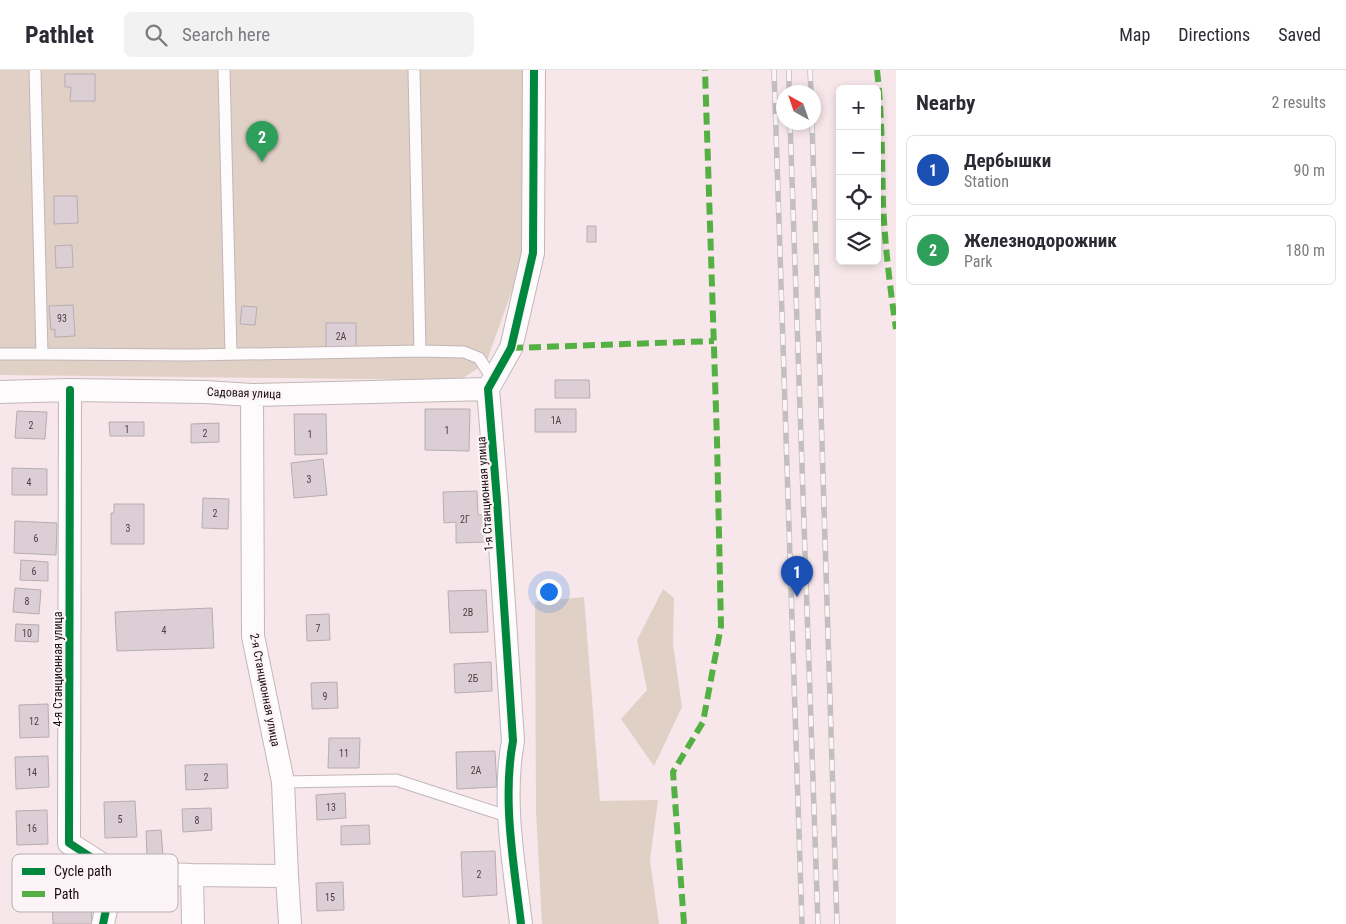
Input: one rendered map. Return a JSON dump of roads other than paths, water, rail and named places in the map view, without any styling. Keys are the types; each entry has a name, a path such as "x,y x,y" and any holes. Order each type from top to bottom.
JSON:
{"street":[{"path":"491,385 511,348 533,253 534,70"},
{"name":"Садовая улица","path":"0,392 70,390 205,392 252,395 491,385"},
{"name":"1-я Станционная улица","path":"491,385 513,741 509,762 511,841 521,924"},
{"name":"4-я Станционная улица","path":"70,390 69,843 86,854"},
{"name":"2-я Станционная улица","path":"252,395 253,636 282,782 290,924"},
{"path":"178,874 287,876"},
{"path":"192,875 193,924"}],"lane":[{"path":"35,70 42,354"},
{"path":"224,70 231,354"},
{"path":"414,70 420,351"},
{"path":"0,354 464,352 479,358 491,385"},
{"path":"282,782 396,780 510,817"}],"railway":[{"path":"774,70 802,924"},
{"path":"789,70 789,85"},
{"path":"810,70 811,85"},
{"path":"790,130 818,924"},
{"path":"812,130 837,924"}],"place":[{"name":"Железнодорожник","path":"262,162"},
{"name":"Дербышки","path":"797,597"}]}
